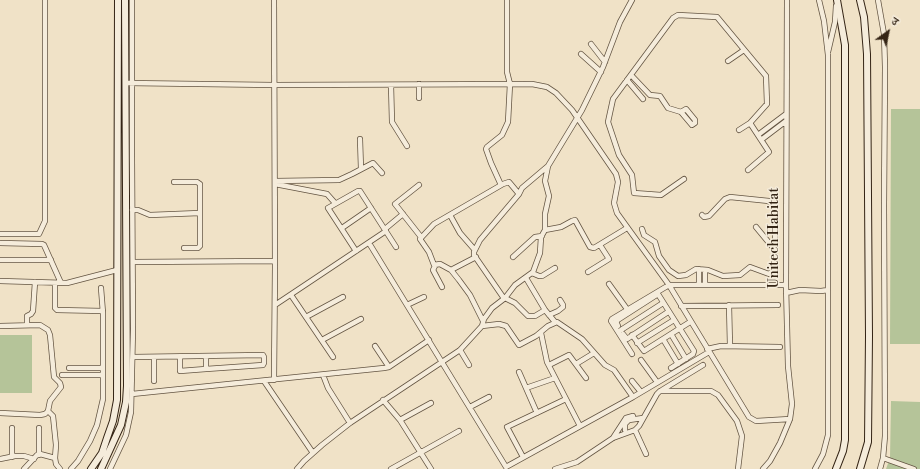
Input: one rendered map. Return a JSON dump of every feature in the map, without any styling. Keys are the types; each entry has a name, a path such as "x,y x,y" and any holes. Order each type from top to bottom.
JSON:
{"street":[{"path":"0,234 39,234 45,221 46,0"},
{"path":"91,469 102,452 108,438 117,400 118,0"},
{"path":"110,469 126,435 130,420 132,394 133,262 129,83 125,0"},
{"path":"101,469 121,425 126,402 129,83 132,0"},
{"path":"274,0 274,380"},
{"path":"501,185 490,163 486,149 502,136 507,125 510,84 507,72 507,0"},
{"path":"474,249 489,228 519,194 523,187 548,166 578,117 601,72 620,22 632,0"},
{"name":"Unitech Habitat","path":"762,469 778,448 790,419 792,404 788,366 786,293 787,0"},
{"path":"815,469 823,454 828,438 828,55 824,21 819,0"},
{"path":"828,55 835,22 836,0"},
{"path":"836,0 844,45 845,440 843,451 836,469"},
{"path":"860,0 864,17 867,54 869,336 868,442 860,469"},
{"path":"878,0 884,34 885,67 885,436 883,458 880,469"},
{"path":"125,10 132,10"},
{"path":"684,180 661,194 634,193 632,175 619,156 608,122 612,102 672,18 678,15 717,16 767,79 767,104 750,123 739,130"},
{"path":"591,44 605,62"},
{"path":"728,62 744,50"},
{"path":"581,54 601,72"},
{"path":"631,75 650,95 660,96 668,108 681,112"},
{"path":"627,80 643,99"},
{"path":"129,83 274,85 532,84 547,87 556,93 578,117 616,174 618,182 614,208 669,285 690,322 751,419 756,421 790,419"},
{"path":"419,84 419,98"},
{"path":"392,85 392,122 407,146"},
{"path":"758,135 786,114"},
{"path":"761,140 786,122"},
{"path":"748,170 770,152 750,123"},
{"path":"360,139 361,169"},
{"path":"275,183 339,180 373,163 382,173"},
{"path":"297,469 312,453 350,423 460,350 483,324 491,309 504,298 515,285 532,273 540,253 542,236 545,230 549,196 545,181 548,166"},
{"path":"174,182 199,182 200,246 198,248 184,248"},
{"path":"421,237 432,226 501,185 509,182 519,194"},
{"path":"275,183 327,194 335,204"},
{"path":"419,185 395,203 421,237 420,239 429,252 435,266 433,270 442,286"},
{"path":"356,251 328,208 359,190 396,246"},
{"path":"642,229 642,233 644,235 655,242 659,256 672,273 682,276 699,269 723,276 740,275 750,267 769,274 772,273 775,267 773,207 768,200 727,197 709,216 704,217 702,215"},
{"path":"342,228 371,208"},
{"path":"132,210 138,210 150,215 200,213"},
{"path":"275,305 369,243 403,214"},
{"path":"450,215 460,232 474,249 476,257 504,298 516,304 528,316 537,315 545,310"},
{"path":"545,230 561,228 575,220 590,247 594,248 627,228"},
{"path":"756,227 775,250"},
{"path":"513,257 535,238 542,236"},
{"path":"0,243 42,244 61,283"},
{"path":"369,243 443,362 505,468 633,397 708,351 721,346 780,347"},
{"path":"588,272 609,259 600,245"},
{"path":"451,270 476,257"},
{"path":"0,260 51,260"},
{"path":"133,262 275,261"},
{"path":"435,266 440,264 451,270 470,295 483,324"},
{"path":"532,273 542,276 555,268"},
{"path":"699,269 699,284"},
{"path":"0,281 72,282 117,270"},
{"path":"705,270 705,285"},
{"path":"526,278 545,310 555,322 582,339 605,365 616,372 633,397"},
{"path":"27,325 27,316 33,311 35,282"},
{"path":"55,282 55,308 57,310 103,310"},
{"path":"610,284 627,309"},
{"path":"632,354 611,320 669,285 786,285"},
{"path":"71,469 82,454 97,425 103,399 103,310 101,288"},
{"path":"786,293 800,290 828,290"},
{"path":"668,312 626,339 616,321 657,294 694,351 693,354 671,368"},
{"path":"291,295 333,357"},
{"path":"306,317 343,297"},
{"path":"407,306 424,297"},
{"path":"549,315 563,307 560,300"},
{"path":"621,330 663,303"},
{"path":"681,306 778,305"},
{"path":"729,306 730,346"},
{"path":"322,340 361,319"},
{"path":"637,343 674,320"},
{"path":"483,324 499,324 506,326 519,345 555,322"},
{"path":"632,335 644,351 690,322"},
{"path":"0,326 40,325 45,327 50,335 54,377 60,383 61,387 50,401 48,411 45,414 0,413"},
{"path":"540,333 548,365 580,426"},
{"path":"670,334 686,359"},
{"path":"662,339 678,364"},
{"path":"132,394 389,367 429,340"},
{"path":"375,346 389,367"},
{"path":"460,350 469,365"},
{"path":"576,364 594,353"},
{"path":"133,357 263,355 264,357 263,365 180,371"},
{"path":"548,365 569,355 586,378"},
{"path":"154,357 154,381"},
{"path":"180,357 180,376"},
{"path":"206,357 206,369"},
{"path":"641,360 657,382"},
{"path":"555,469 573,464 613,438 635,430 639,426 654,398 660,391 703,365"},
{"path":"69,368 102,368"},
{"path":"519,372 536,412"},
{"path":"62,375 103,375"},
{"path":"323,375 328,388 350,423"},
{"path":"526,388 555,378"},
{"path":"264,381 312,453"},
{"path":"632,381 641,392"},
{"path":"660,391 710,391 718,395 738,423 742,436 738,469"},
{"path":"470,407 489,397"},
{"path":"523,457 507,427 566,399"},
{"path":"383,400 400,420 431,469"},
{"path":"400,420 431,403"},
{"path":"48,411 53,416 56,445 55,458 56,464 60,469"},
{"path":"613,438 626,418 633,416"},
{"path":"625,430 625,424 629,420 643,418"},
{"path":"12,428 12,457"},
{"path":"39,428 39,455"},
{"path":"635,430 646,454"},
{"path":"392,469 459,431"},
{"path":"118,432 126,435"},
{"path":"24,469 39,455 45,454 55,458"},
{"path":"0,459 24,456 34,459"},
{"path":"883,458 914,469"},
{"path":"573,464 573,469"}],"green space":[{"path":"891,109 920,109 920,344 890,344"},
{"path":"0,335 32,335 32,393 0,393"},
{"path":"891,401 920,402 920,469 886,469 890,458"}]}
